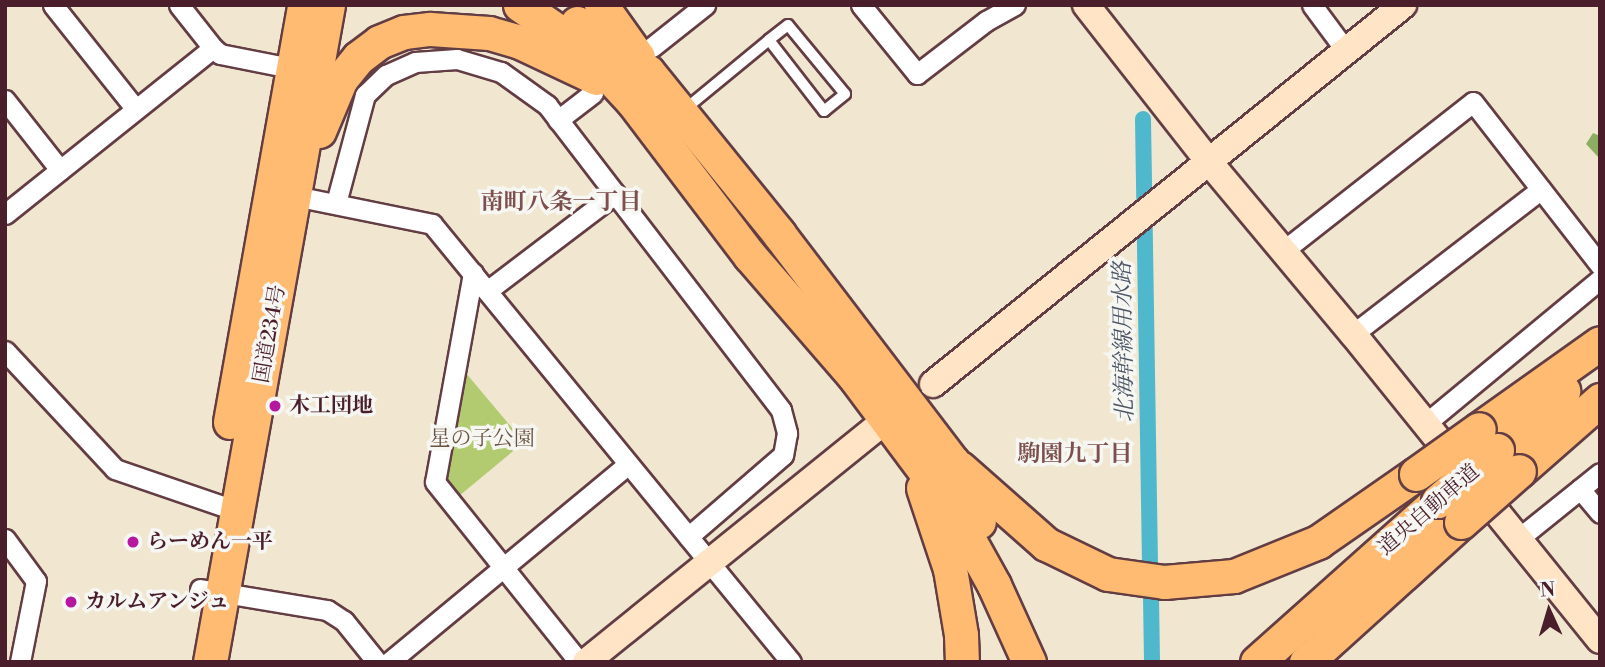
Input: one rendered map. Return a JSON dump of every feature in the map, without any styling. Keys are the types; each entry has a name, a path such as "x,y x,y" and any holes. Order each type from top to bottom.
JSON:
{"highway":[{"name":"国道234号","path":"282,194 303,152 304,5"},
{"name":"国道234号","path":"187,662 211,592 304,71 327,5"},
{"path":"520,5 583,50 633,102 750,256 854,376 948,502 994,586 1029,662"},
{"path":"548,5 650,59"},
{"path":"601,5 650,59 681,112 779,234 953,461 1046,544 1108,574 1164,582 1234,576 1318,542 1416,474 1498,450 1600,343"},
{"path":"303,152 322,126 341,79 358,58 379,42 404,33 430,29 489,33 520,42 594,76 633,102"},
{"name":"道央自動車道","path":"1313,656 1450,512 1498,450 1600,358"},
{"name":"道央自動車道","path":"1498,450 1600,401"},
{"path":"909,450 950,569 961,635 962,662"},
{"path":"953,461 1036,636 1045,662"},
{"name":"道央自動車道","path":"1257,662 1450,512"},
{"name":"国道234号","path":"210,662 211,592"}],"street":[{"path":"53,5 135,108"},
{"path":"179,5 220,54 304,71"},
{"path":"650,59 705,5"},
{"path":"861,5 917,74 986,21 1015,5"},
{"path":"974,5 986,21"},
{"path":"1086,5 1209,162 1353,334 1600,640"},
{"path":"1312,5 1346,51"},
{"path":"933,384 1403,5"},
{"path":"5,214 213,48"},
{"path":"336,203 365,95 386,75 415,61 457,59 501,72 547,105 781,410 787,433 783,454 688,537"},
{"path":"558,120 593,93"},
{"path":"5,100 60,170"},
{"path":"1283,251 1474,102 1600,265"},
{"path":"1353,334 1541,189"},
{"path":"282,194 432,224 791,662"},
{"path":"487,291 615,194"},
{"path":"472,273 435,482 505,568 595,659 874,430"},
{"path":"1425,424 1600,279"},
{"path":"5,351 115,469 226,509"},
{"path":"389,662 628,464"},
{"path":"1518,539 1600,473"},
{"path":"1580,489 1600,513"},
{"path":"5,539 36,581 20,662"},
{"path":"211,592 327,610 344,621 377,662"}],"lane":[{"path":"681,112 769,40 788,25 845,94 824,111 769,40"}],"green space":[{"path":"1593,133 1600,136 1600,159 1586,144"},
{"name":"星の子公園","path":"465,372 524,442 459,496 447,481"}],"waterway":[{"name":"北海幹線用水路","path":"1143,119 1150,565"},
{"name":"北海幹線用水路","path":"1151,597 1152,662"}],"place":[{"name":"木工団地","path":"275,406"},
{"name":"らーめん一平","path":"133,542"},
{"name":"カルムアンジュ","path":"71,602"}],"district":[{"name":"南町八条一丁目","path":"561,202"},
{"name":"駒園九丁目","path":"1075,454"}]}
